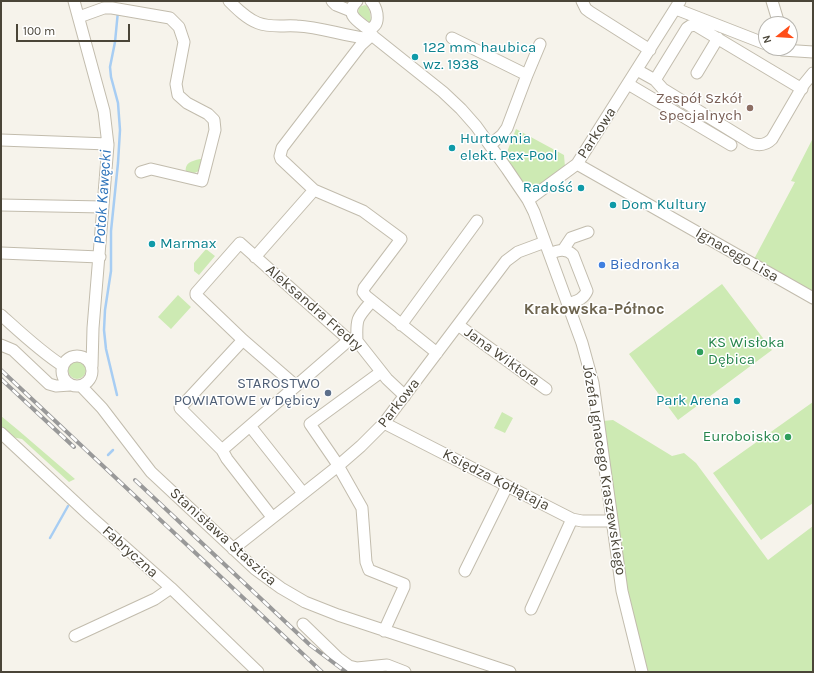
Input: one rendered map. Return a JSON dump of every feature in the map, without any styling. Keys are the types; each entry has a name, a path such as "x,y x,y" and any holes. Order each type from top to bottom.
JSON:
{"street":[{"path":"1,345 13,350 49,384 70,385 77,387 86,383 93,373 93,328 100,257 108,144 107,128 102,104 74,1"},
{"name":"Józefa Ignacego Kraszewskiego","path":"229,1 251,20 264,25 312,28 354,37 366,35 385,45 461,109 490,145 528,200 546,242 582,343 593,383 622,590 642,672"},
{"path":"332,1 336,5 351,11 366,35"},
{"path":"351,11 354,3 357,1"},
{"path":"582,1 586,9 590,12 650,50"},
{"path":"772,1 777,16"},
{"path":"373,3 381,38 385,45"},
{"path":"678,5 758,40"},
{"name":"Parkowa","path":"528,200 577,164 678,5"},
{"path":"79,17 104,8 117,9 170,18 179,27 184,42 176,84 178,95 187,103 208,114 214,120 215,130 202,180 151,169 141,172"},
{"path":"378,21 374,28 366,35 280,152 281,159 314,190 363,211 401,239 364,288 364,294 437,354"},
{"path":"655,80 688,27 698,26 802,89"},
{"path":"452,38 527,75"},
{"path":"697,73 718,38"},
{"path":"490,145 502,135 507,128 540,44"},
{"path":"798,51 813,52"},
{"path":"637,70 655,80 663,89 751,143 758,145 766,144 772,139 813,73"},
{"path":"628,84 731,145"},
{"path":"1,140 108,144"},
{"name":"Ignacego Lisa","path":"577,164 813,298"},
{"name":"Aleksandra Fredry","path":"255,257 314,190"},
{"path":"1,205 103,207"},
{"path":"402,325 477,221"},
{"path":"563,250 571,238 588,232"},
{"name":"Parkowa","path":"233,549 361,446 384,423 506,261 518,252 546,242"},
{"name":"Aleksandra Fredry","path":"243,340 196,295 196,292 240,243 353,341 396,389 405,396"},
{"path":"550,254 563,250 569,251 574,255 587,291 585,297 568,304"},
{"path":"1,253 100,257"},
{"path":"222,450 296,386 353,341 356,321 372,301"},
{"path":"1,315 38,346 45,355 62,370 65,380 70,385"},
{"name":"Jana Wiktora","path":"458,325 546,389"},
{"path":"43,378 54,379 62,370 64,363 76,357 87,346 93,328"},
{"path":"272,517 227,459 222,450 180,408 243,340 296,386"},
{"path":"38,346 63,356 86,358 92,366"},
{"path":"381,372 310,424 338,466 362,508 366,562 369,570 404,584 384,630"},
{"name":"Stanisława Staszica","path":"86,383 102,408 151,472 262,575 293,596 316,606 510,672"},
{"name":"Księdza Kołłątaja","path":"384,423 572,519 582,521 612,521"},
{"path":"250,426 303,493"},
{"name":"Fabryczna","path":"1,433 90,516 171,588 258,672"},
{"path":"465,571 507,486"},
{"path":"531,609 572,519"},
{"path":"75,636 155,599 171,588"},
{"path":"303,624 338,658 349,666 357,668 387,665 405,672"}],"green space":[{"path":"365,5 370,12 370,23 358,13 359,7"},
{"path":"516,129 564,155 565,167 530,190 525,187 505,157"},
{"path":"813,138 813,295 753,261 795,182 791,181"},
{"path":"202,159 199,171 192,174 186,173 186,167 189,163"},
{"path":"206,249 215,256 199,275 194,271 194,263"},
{"name":"KS Wisłoka Dębica","path":"722,284 772,350 678,420 629,354"},
{"path":"178,295 191,307 171,329 158,317"},
{"path":"77,361 83,364 86,370 83,376 77,379 71,376 68,370 71,364"},
{"name":"Euroboisko","path":"813,402 813,503 761,540 713,473"},
{"path":"502,412 513,418 505,433 494,428"},
{"path":"1,416 75,479 69,482 22,439 12,437 1,426"},
{"path":"613,420 672,456 684,453 696,463 768,560 813,526 813,672 646,672 626,590 603,421"}],"waterway":[{"name":"Potok Kawęcki","path":"117,395 106,349 104,330 105,310 111,271 111,231 120,130 118,103 110,67 115,42 118,11"},
{"name":"Potok Kawęcki","path":"108,455 113,450"},
{"name":"Potok Kawęcki","path":"50,538 68,506"}],"railway":[{"path":"1,370 322,672"},
{"path":"1,379 74,447"},
{"path":"135,480 310,645 346,672"}],"place":[{"name":"122 mm haubica wz. 1938","path":"415,57"},
{"name":"Zespół Szkół Specjalnych","path":"750,108"},
{"name":"Hurtownia elekt. Pex-Pool","path":"452,148"},
{"name":"Radość","path":"581,188"},
{"name":"Dom Kultury","path":"613,205"},
{"name":"Marmax","path":"152,244"},
{"name":"Biedronka","path":"602,265"},
{"name":"KS Wisłoka Dębica","path":"700,352"},
{"name":"STAROSTWO POWIATOWE w Dębicy","path":"328,393"},
{"name":"Park Arena","path":"737,401"},
{"name":"Euroboisko","path":"788,437"}],"district":[{"name":"Krakowska-Północ","path":"594,309"}]}
